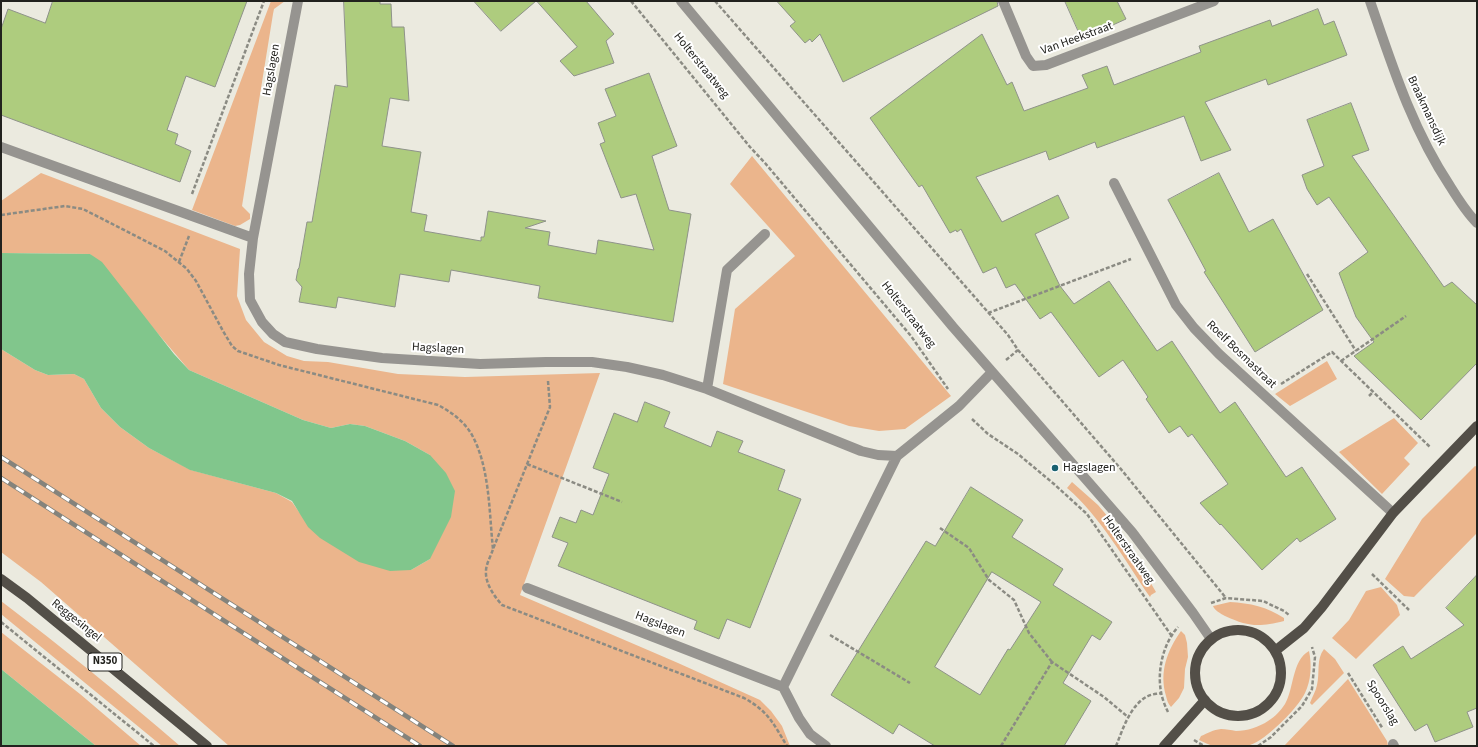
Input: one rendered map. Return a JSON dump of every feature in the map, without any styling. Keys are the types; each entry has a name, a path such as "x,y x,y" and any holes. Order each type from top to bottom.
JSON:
{"main road":[{"path":"1275,651 1304,628 1322,607 1393,513 1477,426"},
{"name":"Reggesingel","path":"1,580 27,598 207,746"},
{"path":"1238,630 1251,632 1263,638 1275,651 1279,660 1281,675 1278,689 1270,701 1260,710 1246,715 1232,715 1218,711 1205,700 1200,692 1196,681 1195,669 1198,657 1204,646 1211,639 1225,632 1238,630"},
{"path":"1164,746 1205,700"}],"street":[{"name":"Hagslagen","path":"298,1 253,238 249,274 250,300 262,322 273,334 285,342 311,348 382,358 480,364 592,362 627,367 663,375 707,389 861,451 878,455 897,456"},
{"name":"Holterstraatweg","path":"681,1 992,372 1132,532 1211,639"},
{"name":"Van Heekstraat","path":"1003,1 1026,56 1033,66 1046,65 1196,4 1214,1"},
{"name":"Braakmansdijk","path":"1370,1 1396,78 1417,130 1469,216 1477,223"},
{"path":"1,146 253,238"},
{"name":"Roelf Bosmastraat","path":"1114,183 1176,305 1194,328 1219,354 1393,513"},
{"path":"707,389 727,270 765,234"},
{"path":"826,746 810,734 799,718 783,687 897,456 959,406 992,372"},
{"name":"Hagslagen","path":"527,588 783,687"}],"path":[{"path":"184,213 264,1"},
{"name":"Holterstraatweg","path":"631,1 750,147 911,336 959,406 988,434 1018,454 1087,514 1171,635"},
{"path":"715,1 1008,335 1018,350 1120,468 1226,598"},
{"path":"179,262 196,217"},
{"path":"988,313 1150,252"},
{"path":"1307,274 1356,351"},
{"path":"1341,361 1406,316"},
{"path":"1264,395 1332,352 1443,460"},
{"path":"546,362 550,407 493,549 486,571 488,583 495,596 502,605 744,698 756,704 773,722 787,746"},
{"path":"1369,396 1373,392"},
{"path":"527,464 622,502"},
{"path":"940,528 969,548 989,580 1014,600 1029,633 1052,662 1104,697 1128,717"},
{"path":"1358,560 1409,610"},
{"path":"1,622 154,746"},
{"path":"814,625 910,683"},
{"path":"1258,746 1271,737 1302,706 1312,689 1315,657 1304,628"},
{"path":"1001,746 1052,662"},
{"name":"Spoorslag","path":"1348,673 1394,745"},
{"path":"1116,746 1128,717 1142,700 1148,696 1161,693"}],"shaded area":[{"path":"271,1 285,1 274,9 242,206 250,214 250,219 240,225 235,226 192,210"},
{"path":"752,156 951,396 905,429 879,431 849,426 723,384 735,309 795,256 730,184"},
{"path":"41,173 240,249 237,296 246,320 264,342 287,356 304,361 328,362 398,374 465,377 600,373 520,595 760,700 771,711 782,726 790,746 229,746 41,582 1,552 1,349 35,370 48,375 74,374 84,379 101,408 120,427 149,448 191,470 276,493 292,502 299,512 411,570 430,559 430,455 405,441 365,426 350,424 331,428 303,420 189,370 90,254 1,253 1,201"},
{"path":"1,253 90,254 102,262 174,354 189,370 303,420 331,428 350,424 365,426 405,441 430,455 446,473 455,491 451,517 430,559 411,570 390,571 359,562 320,538 308,527 292,501 276,493 190,470 149,448 120,427 101,408 84,379 74,374 48,375 35,370 1,349"},
{"path":"1327,361 1337,379 1290,406 1275,394"},
{"path":"1394,418 1418,443 1404,458 1410,464 1382,494 1339,452"},
{"path":"1475,466 1477,467 1477,533 1414,597 1404,596 1385,579 1422,519"},
{"path":"1072,482 1098,505 1120,531 1156,592 1150,597 1102,526 1091,512 1067,488"},
{"path":"1381,587 1397,605 1400,615 1356,659 1332,638 1349,620 1366,591"},
{"path":"1,601 92,672 180,746 162,746 1,614"},
{"path":"1230,602 1244,603 1265,608 1284,618 1284,621 1261,625 1248,624 1225,616 1216,611 1213,606"},
{"path":"1181,631 1185,635 1188,657 1185,669 1184,688 1179,698 1171,707 1167,700 1164,687 1164,670 1168,654"},
{"path":"1,632 80,694 141,746 96,746 1,669"},
{"path":"1324,649 1335,659 1344,673 1312,705 1310,703 1318,680 1319,662"},
{"path":"1309,651 1310,673 1309,683 1305,693 1296,707 1273,730 1257,742 1247,746 1214,746 1199,740 1201,736 1215,730 1223,729 1240,731 1261,725 1273,718 1280,711 1288,698 1299,661 1303,655"},
{"path":"1,669 96,746 1,746"},
{"path":"1348,679 1387,741 1388,746 1284,746"}],"building":[{"path":"53,1 247,1 215,87 186,76 167,130 178,134 175,144 191,151 180,182 1,115 1,29 8,9 45,23"},
{"path":"344,1 380,1 380,4 391,4 392,27 404,27 409,101 390,98 382,146 421,152 411,212 427,215 424,231 481,241 481,237 484,237 488,211 546,221 525,228 550,232 548,245 596,254 598,240 654,250 636,194 621,198 600,144 605,142 598,123 616,116 605,89 649,73 677,146 652,156 669,210 691,214 673,322 538,298 540,286 451,270 449,282 400,274 395,307 338,297 336,308 299,302 302,287 296,280 307,222 312,222 335,85 347,87"},
{"path":"474,1 536,1 501,31"},
{"path":"537,1 586,1 614,34 606,41 614,63 574,76 560,61 577,47"},
{"path":"777,1 997,1 998,6 843,82 820,34 812,42 810,39 805,43 790,26 795,22"},
{"path":"1065,1 1117,1 1126,19 1082,39"},
{"path":"1318,9 1324,25 1334,21 1347,55 1268,85 1266,79 1205,102 1231,150 1201,161 1184,116 1097,148 1095,142 1049,160 1046,151 976,177 1002,222 1058,195 1069,218 1035,234 1060,286 1074,304 1109,281 1157,351 1172,341 1220,413 1235,402 1286,477 1302,467 1336,519 1300,542 1297,538 1262,570 1200,503 1228,484 1192,434 1188,437 1180,426 1169,433 1146,399 1148,397 1123,360 1099,377 1051,312 1040,319 1015,284 1006,288 996,267 983,273 961,229 957,232 956,230 950,233 922,185 919,187 870,118 982,34 1007,85 1012,82 1024,111 1088,88 1082,75 1107,66 1114,85 1201,52 1199,46 1270,20 1272,26"},
{"path":"1351,103 1369,150 1352,156 1444,287 1452,282 1477,305 1477,363 1421,420 1354,356 1374,342 1356,317 1339,273 1368,252 1329,197 1317,205 1307,189 1302,175 1324,166 1307,120"},
{"path":"1219,173 1249,232 1273,219 1323,310 1255,352 1204,272 1206,271 1168,200"},
{"path":"645,402 670,412 664,427 711,447 717,431 743,441 738,452 785,470 778,490 801,499 750,628 727,619 719,639 694,629 697,621 558,566 568,543 552,537 560,517 576,523 581,510 593,515 609,474 593,468 614,413 637,422"},
{"path":"971,487 1023,520 1012,537 1063,569 1053,585 1112,622 1100,640 1092,635 1063,683 1091,701 1064,746 935,746 899,724 893,734 831,695 926,541 935,546","holes":["992,572 1041,602 1010,650 1008,649 980,695 935,667"]},
{"path":"1477,575 1477,708 1467,712 1473,727 1435,742 1427,724 1415,731 1373,665 1403,646 1411,659 1464,625 1446,608"}],"railway":[{"path":"1,457 453,746"},
{"path":"1,478 420,746"}],"place":[{"name":"Hagslagen","path":"1055,468"}]}
